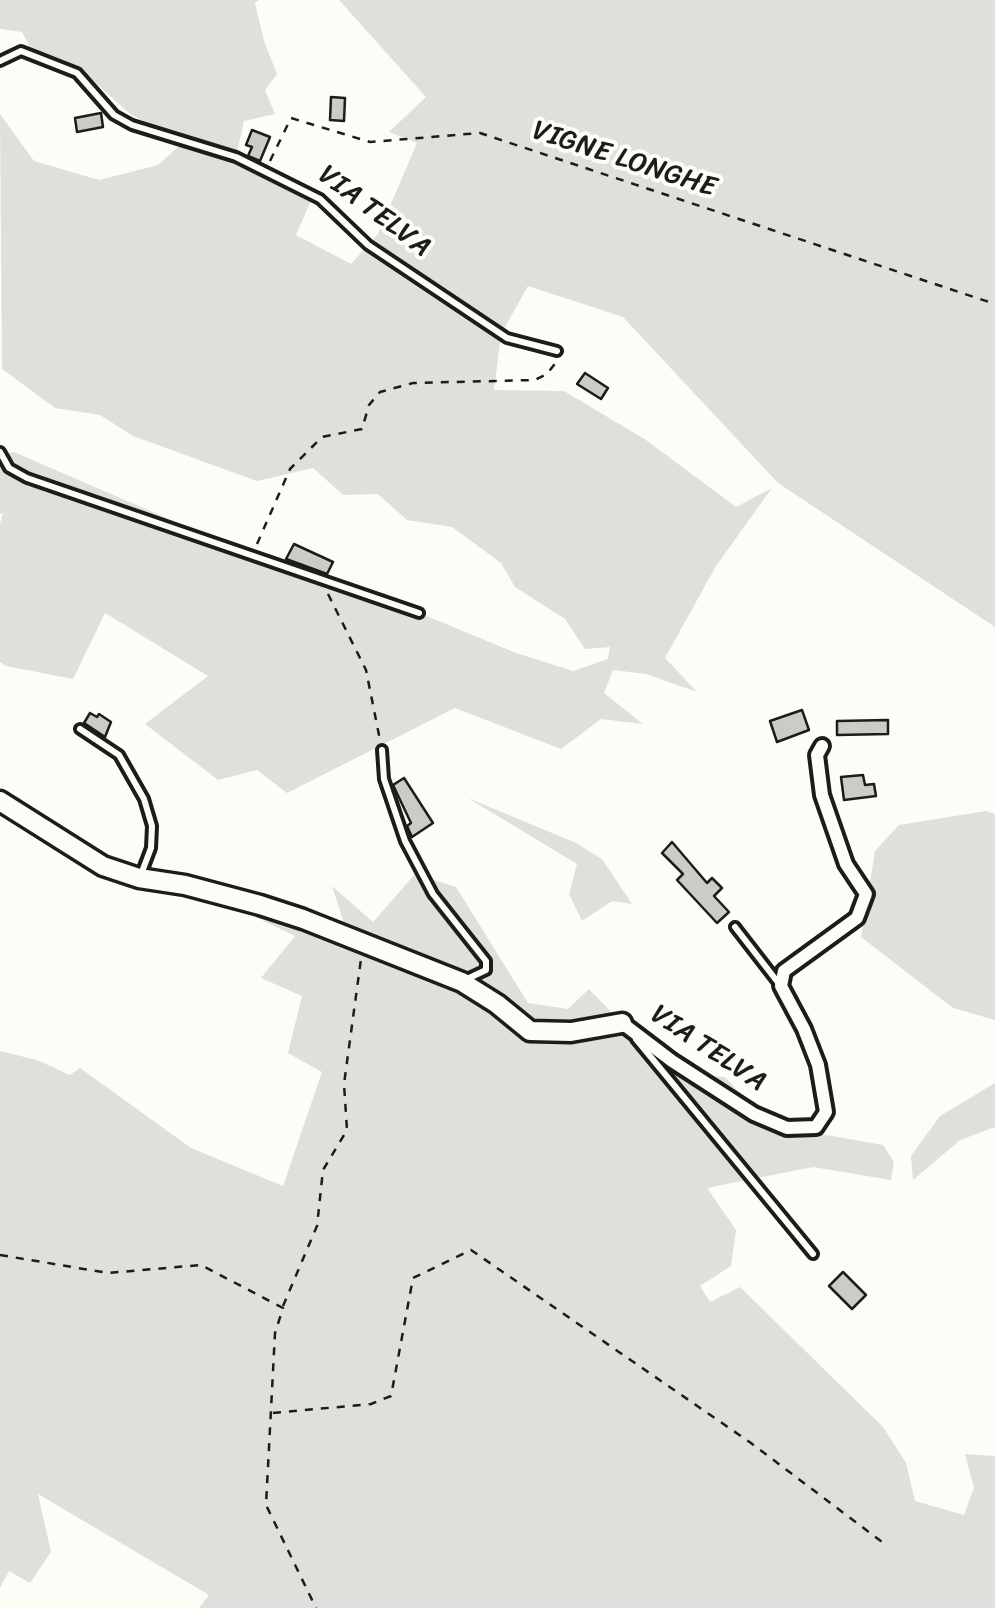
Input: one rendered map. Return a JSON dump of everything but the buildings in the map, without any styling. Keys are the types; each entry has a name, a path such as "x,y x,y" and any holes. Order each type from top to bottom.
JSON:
{"street":[{"path":"781,986 784,972 857,918 866,894 846,864 822,795 817,755 822,746"},
{"name":"VIA TELVA","path":"0,800 103,866 260,905 364,944 462,982 530,1031 572,1032 622,1023 672,1062 754,1114 787,1128 816,1127 826,1112 818,1064 781,986"}],"lane":[{"name":"VIA TELVA","path":"0,61 21,51 77,73 114,115 132,125 236,157 320,199 368,244 506,338 557,350"},
{"path":"0,452 9,468 27,478 419,613"},
{"path":"80,728 120,755 144,799 152,826 151,848 139,878"},
{"path":"382,750 384,779 405,841 433,894 486,961 486,970 462,982"},
{"path":"735,927 781,986"},
{"path":"622,1023 813,1254"}],"path":[{"name":"VIGNE LONGHE","path":"265,172 291,118 370,142 480,133 995,304"},
{"path":"252,555 290,469 322,438 362,429 362,418 380,392 413,383 535,380 547,374 560,358 557,350"},
{"path":"328,583 326,590 366,670 382,750"},
{"path":"316,1608 266,1505 275,1333 317,1226 324,1170 346,1130 347,1050 364,944"},
{"path":"273,1413 371,1404 391,1396 413,1278 471,1250 751,1442 886,1545"},
{"path":"0,1255 108,1273 201,1264 283,1308"}],"shaded area":[{"path":"0,0 259,0 255,3 264,41 277,74 265,90 275,114 244,121 236,157 312,198 296,235 351,264 378,234 417,143 389,132 426,97 339,0 995,0 995,627 778,483 623,317 528,286 501,334 494,390 564,391 646,440 736,507 772,488 716,566 665,658 697,692 646,674 613,670 604,693 643,724 601,719 561,749 455,708 287,793 257,770 218,780 145,724 208,676 105,613 73,679 6,666 0,662 0,454 14,452 252,555 386,599 516,653 573,671 608,659 610,647 585,649 565,619 515,587 501,563 452,527 407,520 378,494 343,495 313,468 257,481 133,436 100,415 55,408 2,369 0,114 34,161 99,180 158,165 180,145 129,113 76,65 33,53 22,32 0,29"},
{"path":"468,798 576,843 602,859 632,904 612,901 582,921 569,894 577,864"},
{"path":"986,811 995,814 995,1020 953,1008 861,937 875,851 899,825"},
{"path":"415,874 456,887 528,1003 568,1009 589,989 671,1074 725,1077 749,1103 758,1123 883,1145 894,1162 891,1180 813,1167 707,1188 736,1230 731,1266 700,1286 710,1302 740,1287 883,1427 906,1463 915,1501 964,1515 974,1488 965,1454 995,1456 995,1608 199,1608 209,1595 38,1494 51,1552 30,1583 9,1571 0,1588 0,1051 37,1060 70,1075 80,1068 191,1148 283,1186 322,1072 288,1053 302,996 261,978 295,936 239,909 352,948 332,886 373,922"},
{"path":"995,1083 995,1127 960,1140 913,1180 911,1156 940,1116"}]}
